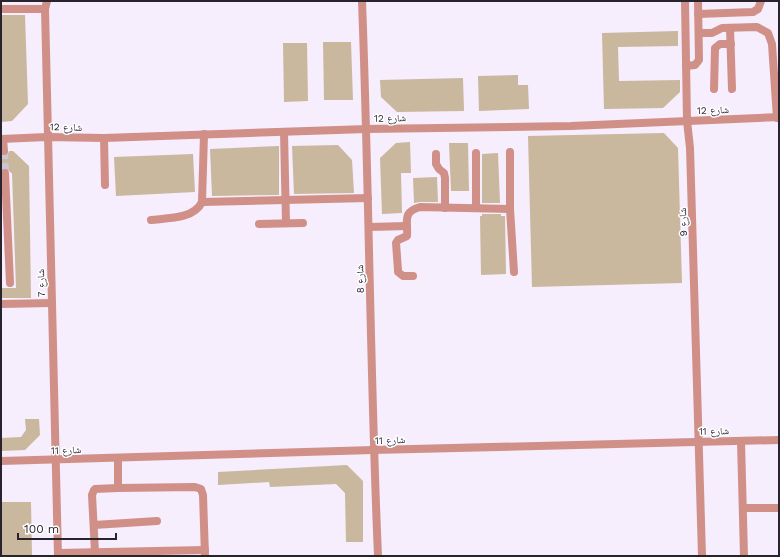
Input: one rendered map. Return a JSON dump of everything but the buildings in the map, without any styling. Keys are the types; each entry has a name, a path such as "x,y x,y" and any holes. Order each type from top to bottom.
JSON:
{"street":[{"name":"شارع 7","path":"41,1 46,5 47,136 58,554"},
{"name":"شارع 8","path":"362,1 367,129 374,450 378,556"},
{"name":"شارع 9","path":"685,1 687,120 690,148 700,442 702,556"},
{"path":"686,66 695,65 699,60 698,1"},
{"path":"698,14 753,12 758,9 761,1"},
{"path":"1,9 46,5"},
{"path":"699,33 712,33 720,28 757,27 765,30 770,36 772,44 778,117"},
{"path":"730,28 732,89"},
{"path":"714,89 715,48 720,44 731,44"},
{"name":"شارع 12","path":"2,139 47,136 104,138 367,129 571,126 778,117"},
{"path":"284,132 286,223"},
{"path":"151,220 188,215 195,212 202,202 204,134"},
{"path":"104,138 105,185"},
{"path":"2,139 4,151"},
{"path":"510,152 510,209 514,272"},
{"path":"476,153 476,208"},
{"path":"436,154 436,164 444,173 445,178 445,208"},
{"path":"6,173 10,283"},
{"path":"202,202 368,198"},
{"path":"413,276 403,276 398,272 396,243 398,240 407,236 407,216 414,209 420,207 510,209"},
{"path":"260,224 303,223"},
{"path":"369,227 406,226"},
{"path":"1,304 52,302"},
{"name":"شارع 11","path":"1,461 779,440"},
{"path":"741,441 744,556"},
{"path":"118,458 118,488"},
{"path":"58,554 95,552 205,553 203,495 201,489 195,487 98,488 94,490 92,495 95,552"},
{"path":"743,508 779,508"},
{"path":"94,526 157,521"}],"tunnel":[{"path":"4,151 5,173"}]}
